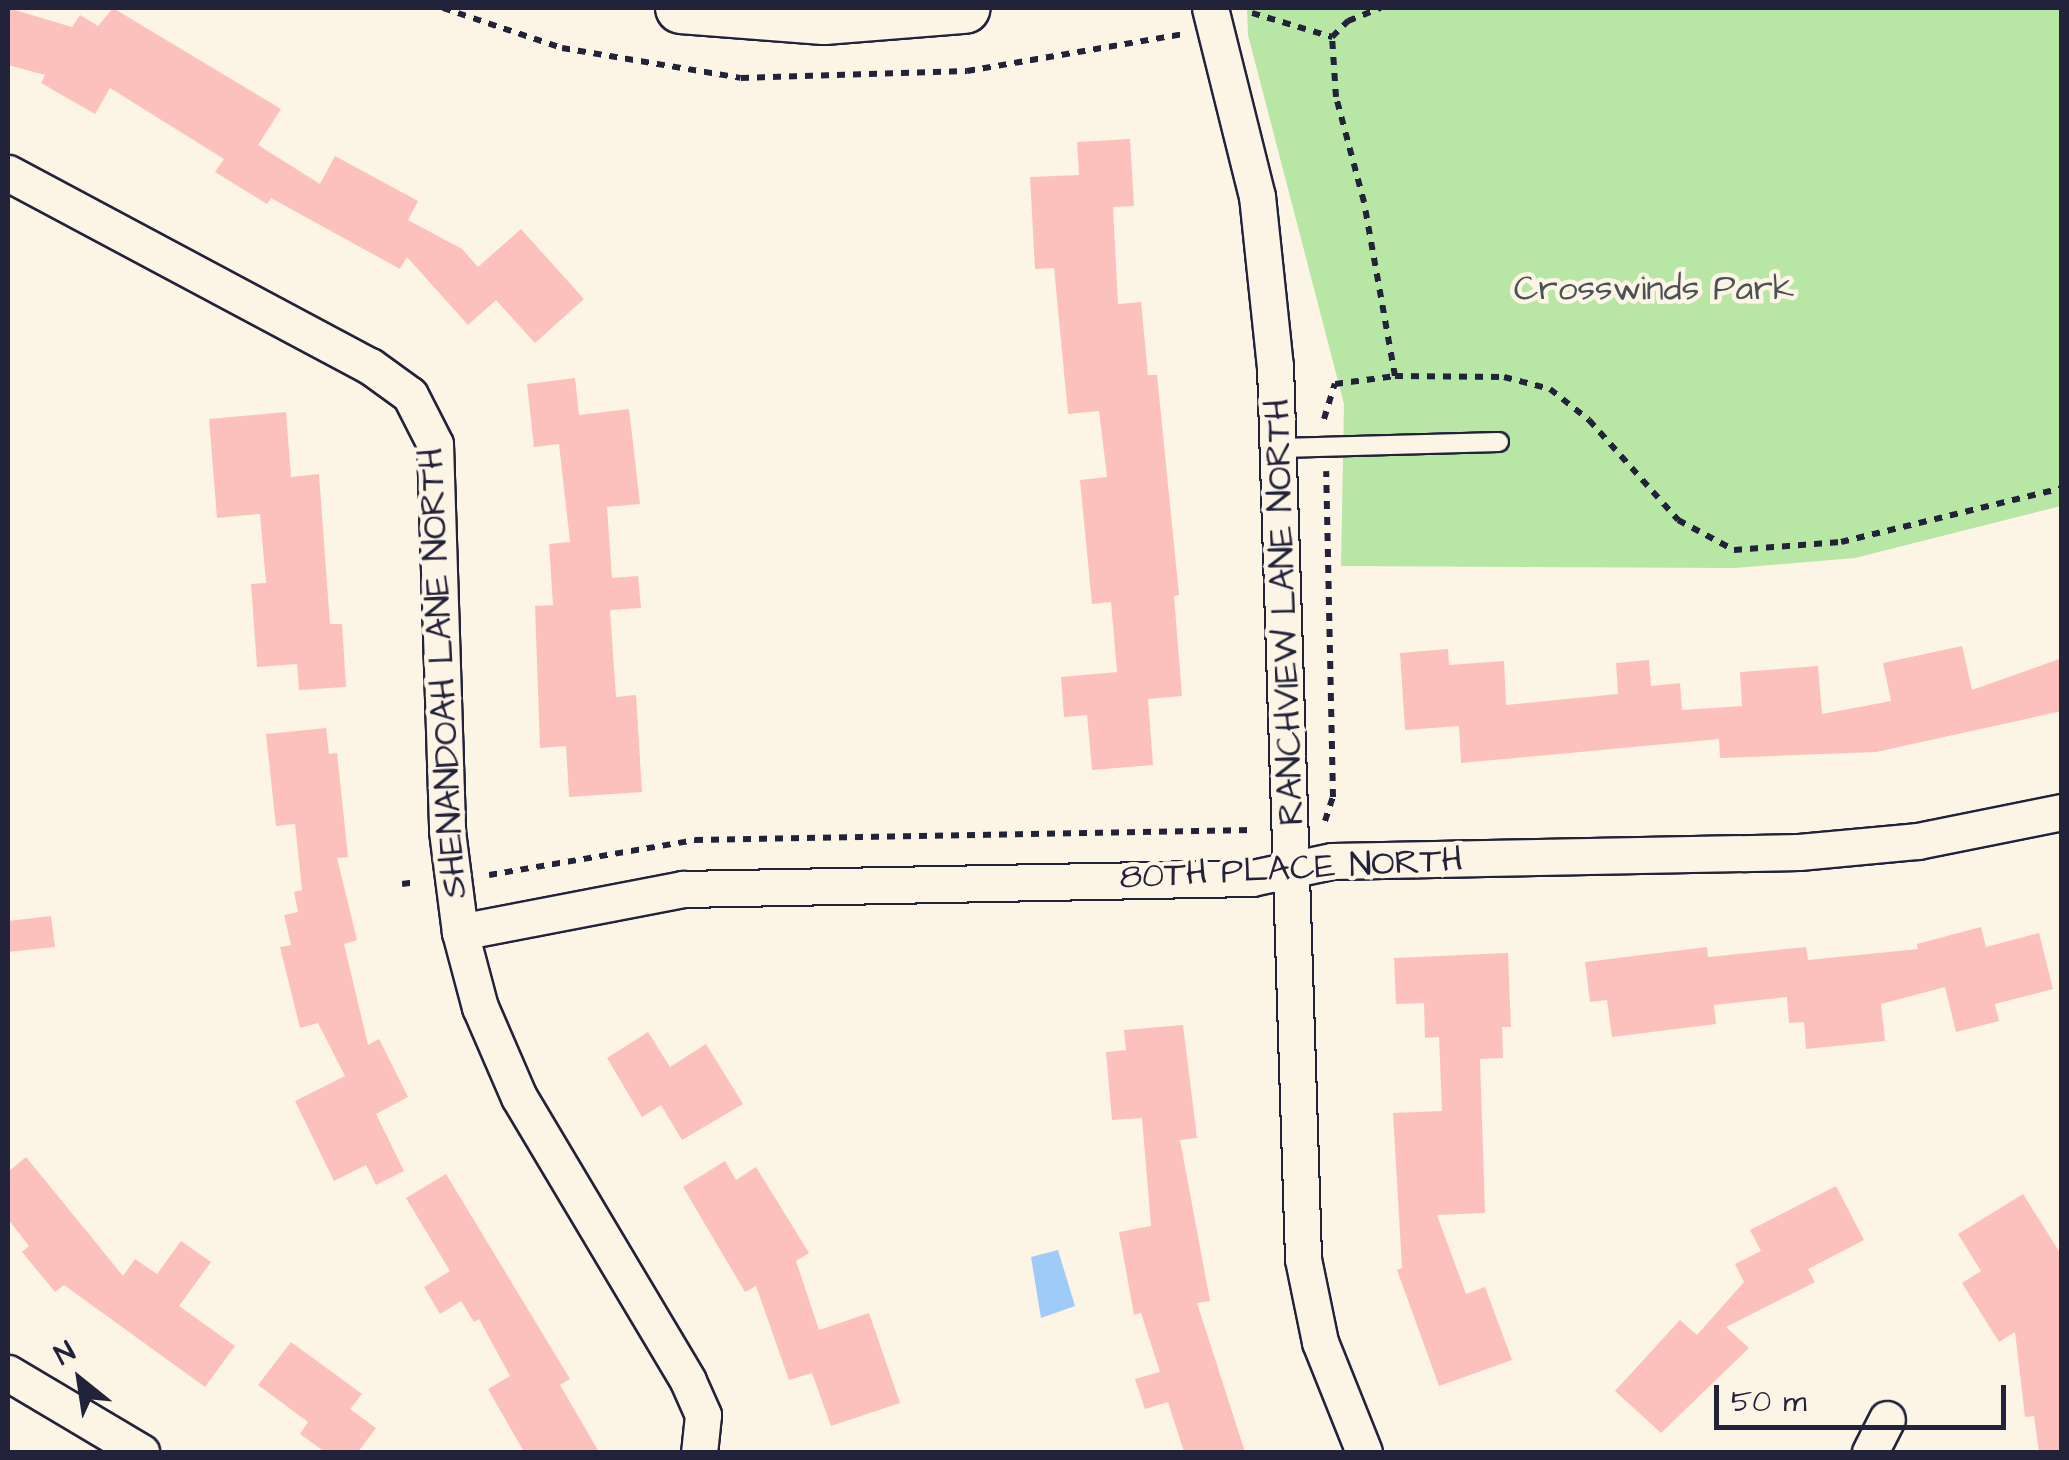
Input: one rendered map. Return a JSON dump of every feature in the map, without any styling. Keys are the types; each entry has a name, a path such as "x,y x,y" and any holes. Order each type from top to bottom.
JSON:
{"main road":[{"path":"681,8 824,20 965,8"}],"street":[{"name":"RANCHVIEW LANE NORTH","path":"1210,8 1257,196 1280,448 1294,869 1296,1171 1304,1259 1320,1342 1364,1452"},
{"name":"SHENANDOAH LANE NORTH","path":"8,173 370,366 410,396 436,444 451,879 460,932 493,1048 703,1415 699,1452"},
{"name":"80TH PLACE NORTH","path":"460,932 683,890 1252,878 1332,861 1799,852 1918,841 2062,812"},
{"path":"8,1373 141,1452"},
{"path":"1870,1452 1887,1420"}],"lane":[{"path":"1280,448 1499,442"}],"path":[{"path":"1250,8 1252,16 1332,38"},
{"path":"1381,8 1348,20 1332,38 1336,96 1382,292 1395,376"},
{"path":"402,884 695,840 1323,823 1333,797 1326,446 1327,392 1335,384 1395,376 1504,377 1550,389 1589,420 1678,520 1734,550 1841,542 2062,488"}],"green space":[{"name":"Crosswinds Park","path":"1247,8 2061,8 2061,506 1855,558 1735,568 1341,566 1344,404 1248,35"}],"water":[{"path":"1058,1250 1075,1306 1041,1318 1031,1257"}],"building":[{"path":"8,8 72,27 80,15 98,26 113,8 281,109 258,145 320,184 335,156 418,201 408,220 462,249 478,267 521,229 584,299 535,343 496,300 468,325 407,257 400,269 271,198 267,204 215,172 224,159 110,88 95,114 41,83 45,75 8,65"},
{"path":"1130,139 1134,206 1113,207 1118,304 1141,302 1148,375 1157,375 1179,595 1174,596 1182,696 1148,699 1153,765 1092,770 1087,715 1064,717 1061,677 1117,672 1111,602 1092,604 1080,480 1107,477 1099,411 1068,414 1054,268 1035,269 1030,177 1079,175 1077,142"},
{"path":"575,378 579,415 629,409 640,504 607,507 612,578 638,576 641,608 610,610 616,697 636,695 642,792 569,797 566,746 540,748 535,606 553,605 549,544 570,542 559,444 534,447 527,384"},
{"path":"286,412 291,477 319,474 330,624 342,624 346,687 299,690 297,664 257,667 251,584 266,583 260,514 217,518 209,419"},
{"path":"1962,646 1972,690 2062,658 2062,711 1876,752 1720,758 1719,739 1461,763 1459,726 1405,730 1400,653 1448,649 1449,665 1504,661 1506,705 1618,694 1616,663 1649,660 1651,686 1680,683 1682,710 1742,706 1740,672 1818,666 1822,714 1891,701 1883,663"},
{"path":"326,728 329,754 337,753 348,857 337,858 357,940 344,944 368,1045 379,1039 408,1097 376,1114 404,1171 376,1185 366,1165 334,1181 295,1101 345,1076 318,1023 300,1028 280,947 291,945 284,915 298,912 294,892 302,890 295,824 276,826 266,734"},
{"path":"51,916 55,947 8,952 8,921"},
{"path":"1981,927 1986,947 2039,933 2053,989 1995,1004 1999,1021 1956,1032 1945,987 1881,1004 1885,1041 1806,1049 1804,1022 1789,1023 1787,997 1714,1005 1716,1024 1612,1037 1607,1000 1590,1002 1585,962 1707,947 1708,957 1806,947 1808,960 1918,949 1917,944"},
{"path":"1508,953 1511,1027 1502,1027 1503,1058 1480,1059 1485,1213 1437,1215 1466,1294 1485,1287 1512,1360 1439,1386 1397,1270 1402,1268 1393,1113 1442,1111 1439,1037 1425,1038 1424,1003 1396,1004 1394,958"},
{"path":"1183,1025 1197,1138 1180,1140 1210,1301 1197,1303 1245,1452 1184,1452 1168,1402 1145,1409 1135,1379 1160,1372 1141,1313 1134,1315 1119,1232 1151,1226 1142,1118 1112,1120 1106,1052 1126,1050 1124,1030"},
{"path":"648,1032 670,1067 706,1044 743,1104 682,1140 661,1105 642,1117 607,1058"},
{"path":"26,1157 123,1276 135,1259 157,1274 181,1241 211,1262 179,1306 235,1346 205,1387 64,1285 55,1292 22,1252 29,1246 8,1219 8,1172"},
{"path":"725,1161 736,1180 756,1167 809,1253 796,1261 819,1330 869,1313 900,1403 831,1426 812,1373 789,1380 756,1286 745,1292 683,1187"},
{"path":"446,1174 570,1379 560,1385 599,1452 524,1452 488,1389 510,1376 479,1319 474,1322 461,1301 440,1314 424,1287 450,1271 406,1198"},
{"path":"1836,1186 1864,1240 1808,1269 1815,1282 1726,1327 1749,1348 1661,1433 1615,1391 1680,1320 1697,1335 1744,1282 1735,1264 1761,1251 1750,1230"},
{"path":"2023,1194 2062,1256 2062,1452 2039,1452 2034,1416 2025,1417 2015,1332 1999,1342 1962,1283 1981,1271 1958,1234"},
{"path":"291,1342 362,1394 350,1409 376,1428 358,1452 325,1452 300,1434 308,1422 258,1385"}]}
